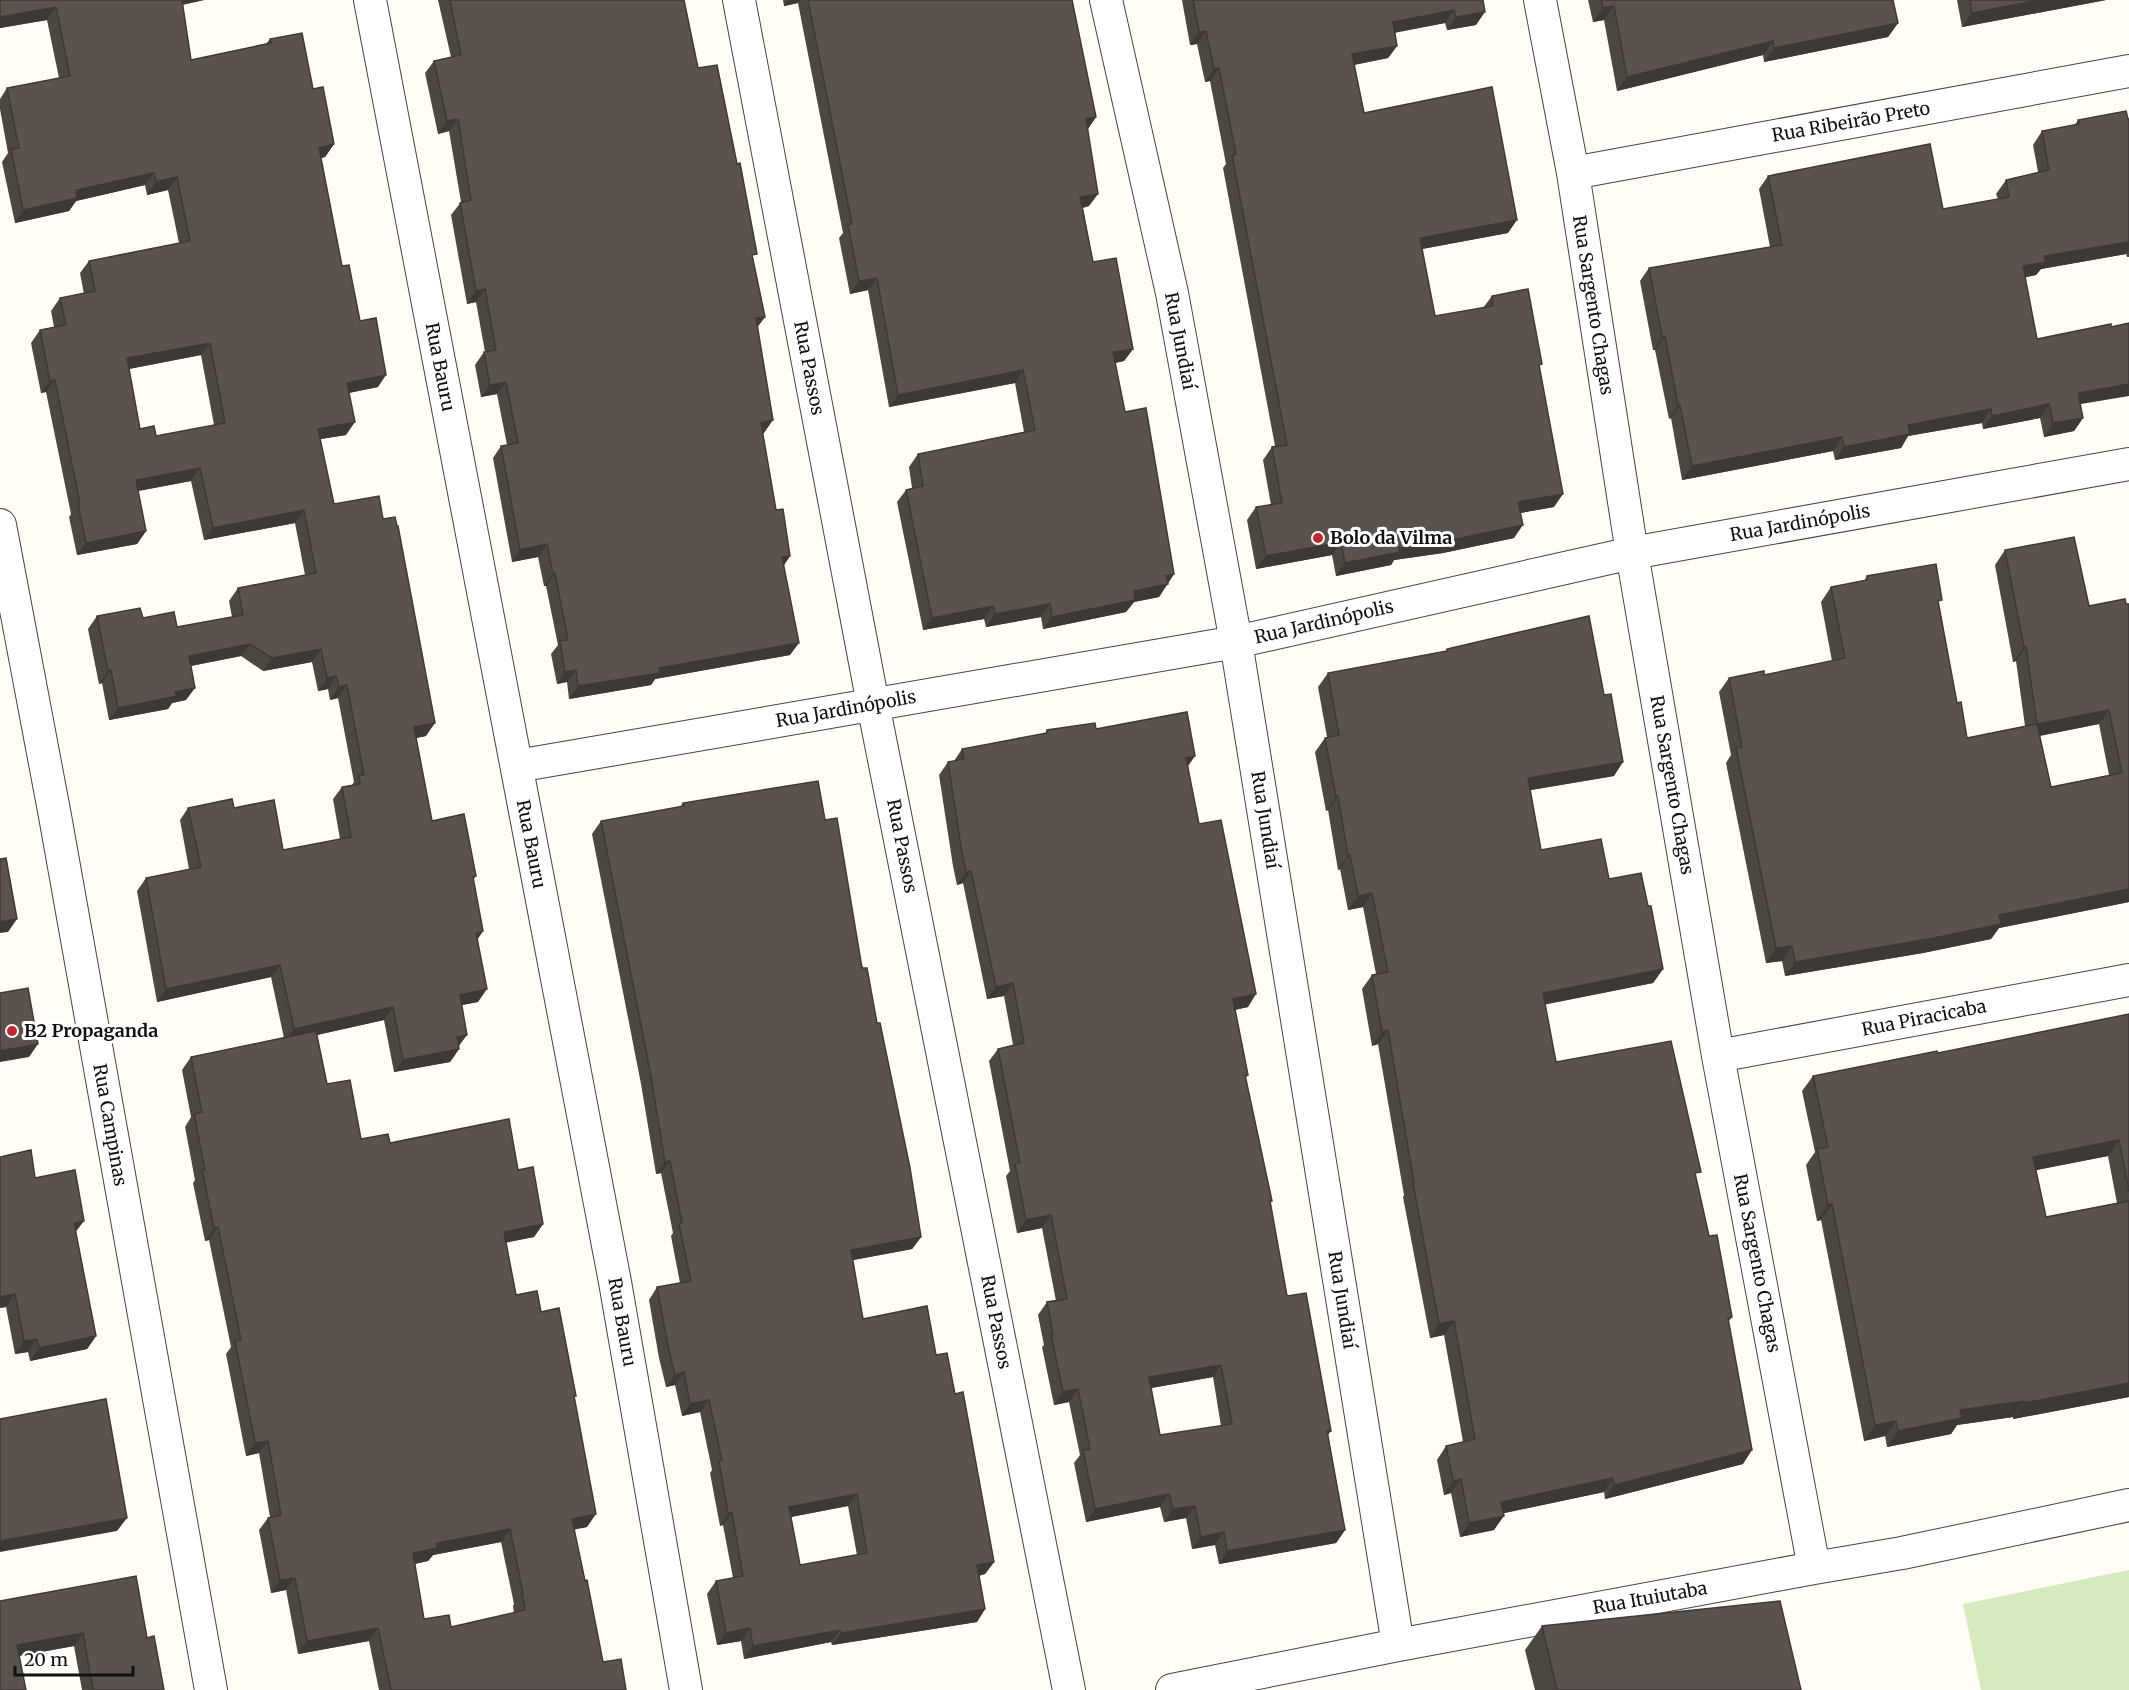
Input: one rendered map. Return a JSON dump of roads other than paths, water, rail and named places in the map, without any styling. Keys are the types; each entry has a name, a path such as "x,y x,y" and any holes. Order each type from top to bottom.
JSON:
{"street":[{"name":"Rua Bauru","path":"370,0 615,1282 686,1690"},
{"name":"Rua Passos","path":"739,0 873,704 1069,1690"},
{"name":"Rua Jundiaí","path":"1106,0 1172,293 1236,642 1398,1645"},
{"name":"Rua Sargento Chagas","path":"1540,0 1573,173 1632,553 1719,1056 1814,1568"},
{"name":"Rua Ribeirão Preto","path":"1573,173 2129,71"},
{"name":"Rua Jardinópolis","path":"517,766 1236,642 1632,553 2129,464"},
{"name":"Rua Campinas","path":"0,525 55,816 211,1690"},
{"name":"Rua Piracicaba","path":"1719,1056 2129,980"},
{"name":"Rua Ituiutaba","path":"1172,1690 1398,1645 1902,1553 2129,1505"}],"place":[{"name":"Bolo da Vilma","path":"1318,538"},
{"name":"B2 Propaganda","path":"12,1031"}]}
